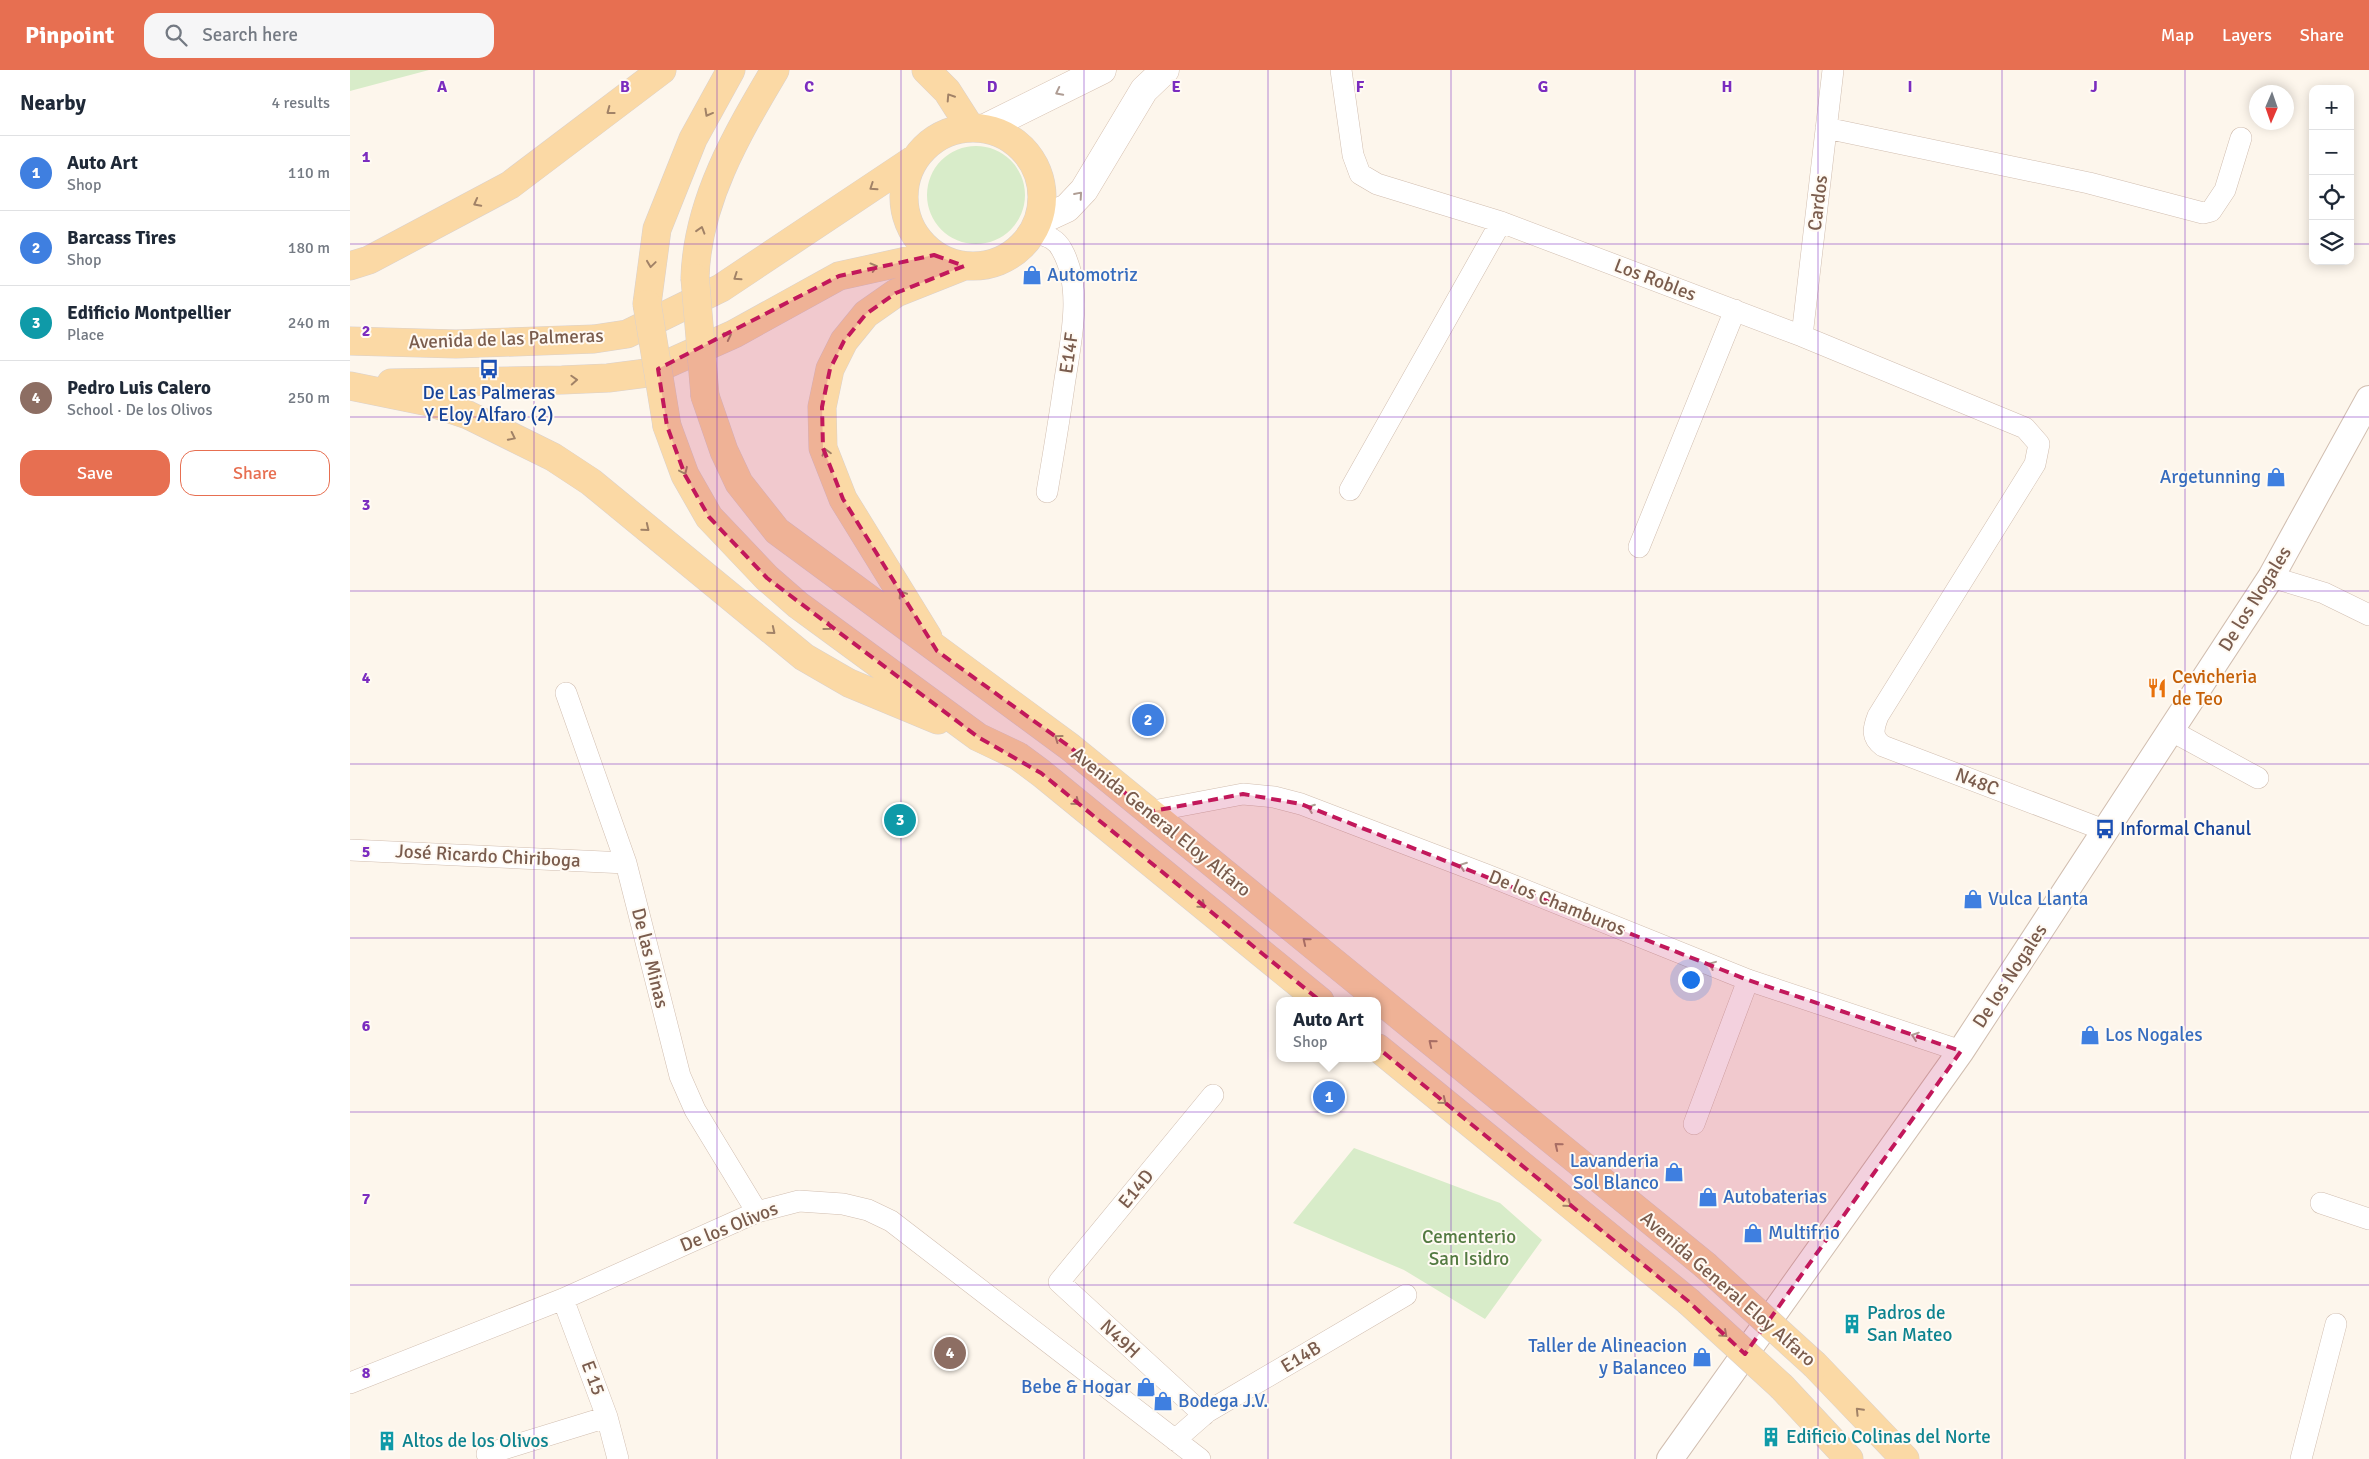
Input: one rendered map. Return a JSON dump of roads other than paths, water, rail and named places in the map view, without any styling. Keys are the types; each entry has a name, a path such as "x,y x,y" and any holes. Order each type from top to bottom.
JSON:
{"main road":[{"path":"350,266 369,260 510,185 662,70"},
{"name":"Avenida General Eloy Alfaro","path":"731,70 693,139 656,229 647,304 667,426 685,475 709,517 740,551 798,604 978,737 1018,756 1041,773 1315,997"},
{"name":"Avenida General Eloy Alfaro","path":"775,70 730,148 698,240 695,278 705,396 724,451 739,483 777,531 937,651 1070,747 1375,997"},
{"path":"926,70 947,91 977,128 1005,134 1021,146 1034,162 1041,181 1043,194 1037,226"},
{"name":"Avenida de las Palmeras","path":"350,341 456,344 594,339 627,334 721,288 913,160 924,147 937,137 953,130 977,128 1102,70"},
{"name":"Avenida de las Palmeras","path":"913,160 905,180 903,201 908,222 918,240 934,255 948,262 964,266 985,266 1004,259 1021,248 1037,226 1067,208 1084,190 1144,90 1165,70"},
{"path":"350,385 562,380 608,378 647,373 734,334 839,276 934,255"},
{"path":"937,651 843,500 823,448 822,407 830,368 844,341 866,314 896,293 964,266"},
{"path":"350,385 429,402 468,415 553,457 591,482 804,657 849,683 978,737"},
{"name":"Avenida General Eloy Alfaro","path":"1381,1002 1704,1265 1815,1365 1905,1459"},
{"name":"Avenida General Eloy Alfaro","path":"1381,1050 1688,1301 1782,1387 1849,1459"}],"street":[{"name":"Los Robles","path":"1341,70 1353,155 1360,174 1377,184 1501,222 1802,336 2025,428 2039,444 2035,464 1878,716"},
{"name":"Cardos","path":"1802,336 1833,70"},
{"path":"1826,128 2089,183 2203,213 2211,211 2225,190 2241,138"},
{"path":"1350,490 1501,222"},
{"name":"E14F","path":"1037,226 1053,238 1062,249 1069,266 1074,330 1048,492"},
{"path":"1638,548 1734,310"},
{"name":"De los Nogales","path":"1670,1459 1961,1052 2104,830 2271,577 2369,399"},
{"path":"2271,577 2324,593 2369,615"},
{"name":"De las Minas","path":"566,693 626,862 680,1076 695,1110 757,1212"},
{"name":"N48C","path":"1878,716 1874,735 1875,740 1883,746 2104,830"},
{"path":"2170,730 2258,778"},
{"name":"De los Chamburos","path":"1148,812 1244,794 1274,797 1301,804 1496,878 1748,980 1961,1052"},
{"name":"José Ricardo Chiriboga","path":"350,850 626,862"},
{"path":"1694,1124 1748,980"},
{"name":"E14D","path":"1059,1282 1213,1095"},
{"name":"De los Olivos","path":"350,1383 563,1299 757,1212 799,1201 843,1204 868,1210 891,1222 1200,1459"},
{"path":"2321,1203 2369,1219"},
{"name":"N49H","path":"1059,1282 1204,1416"},
{"name":"E14B","path":"1175,1440 1204,1416 1406,1295"},
{"name":"E 15","path":"563,1299 607,1417 618,1459"},
{"path":"2301,1459 2336,1324"},
{"path":"487,1454 607,1417"}],"place":[{"name":"Automotriz","path":"1032,275"},
{"name":"De Las Palmeras Y Eloy Alfaro (2)","path":"489,369"},
{"name":"Argetunning","path":"2276,477"},
{"name":"Cevicheria de Teo","path":"2157,688"},
{"name":"Barcass Tires","path":"1148,720"},
{"name":"Edificio Montpellier","path":"900,820"},
{"name":"Informal Chanul","path":"2105,829"},
{"name":"Vulca Llanta","path":"1973,899"},
{"name":"Los Nogales","path":"2090,1035"},
{"name":"Auto Art","path":"1329,1097"},
{"name":"Lavanderia Sol Blanco","path":"1674,1172"},
{"name":"Autobaterias","path":"1708,1197"},
{"name":"Multifrio","path":"1753,1233"},
{"name":"Padros de San Mateo","path":"1852,1324"},
{"name":"Pedro Luis Calero","path":"950,1353"},
{"name":"Taller de Alineacion y Balanceo","path":"1702,1357"},
{"name":"Bebe & Hogar","path":"1146,1387"},
{"name":"Bodega J.V.","path":"1163,1401"},
{"name":"Edificio Colinas del Norte","path":"1771,1437"},
{"name":"Altos de los Olivos","path":"387,1441"}],"park label":[{"name":"Cementerio San Isidro","path":"1469,1248"}]}
